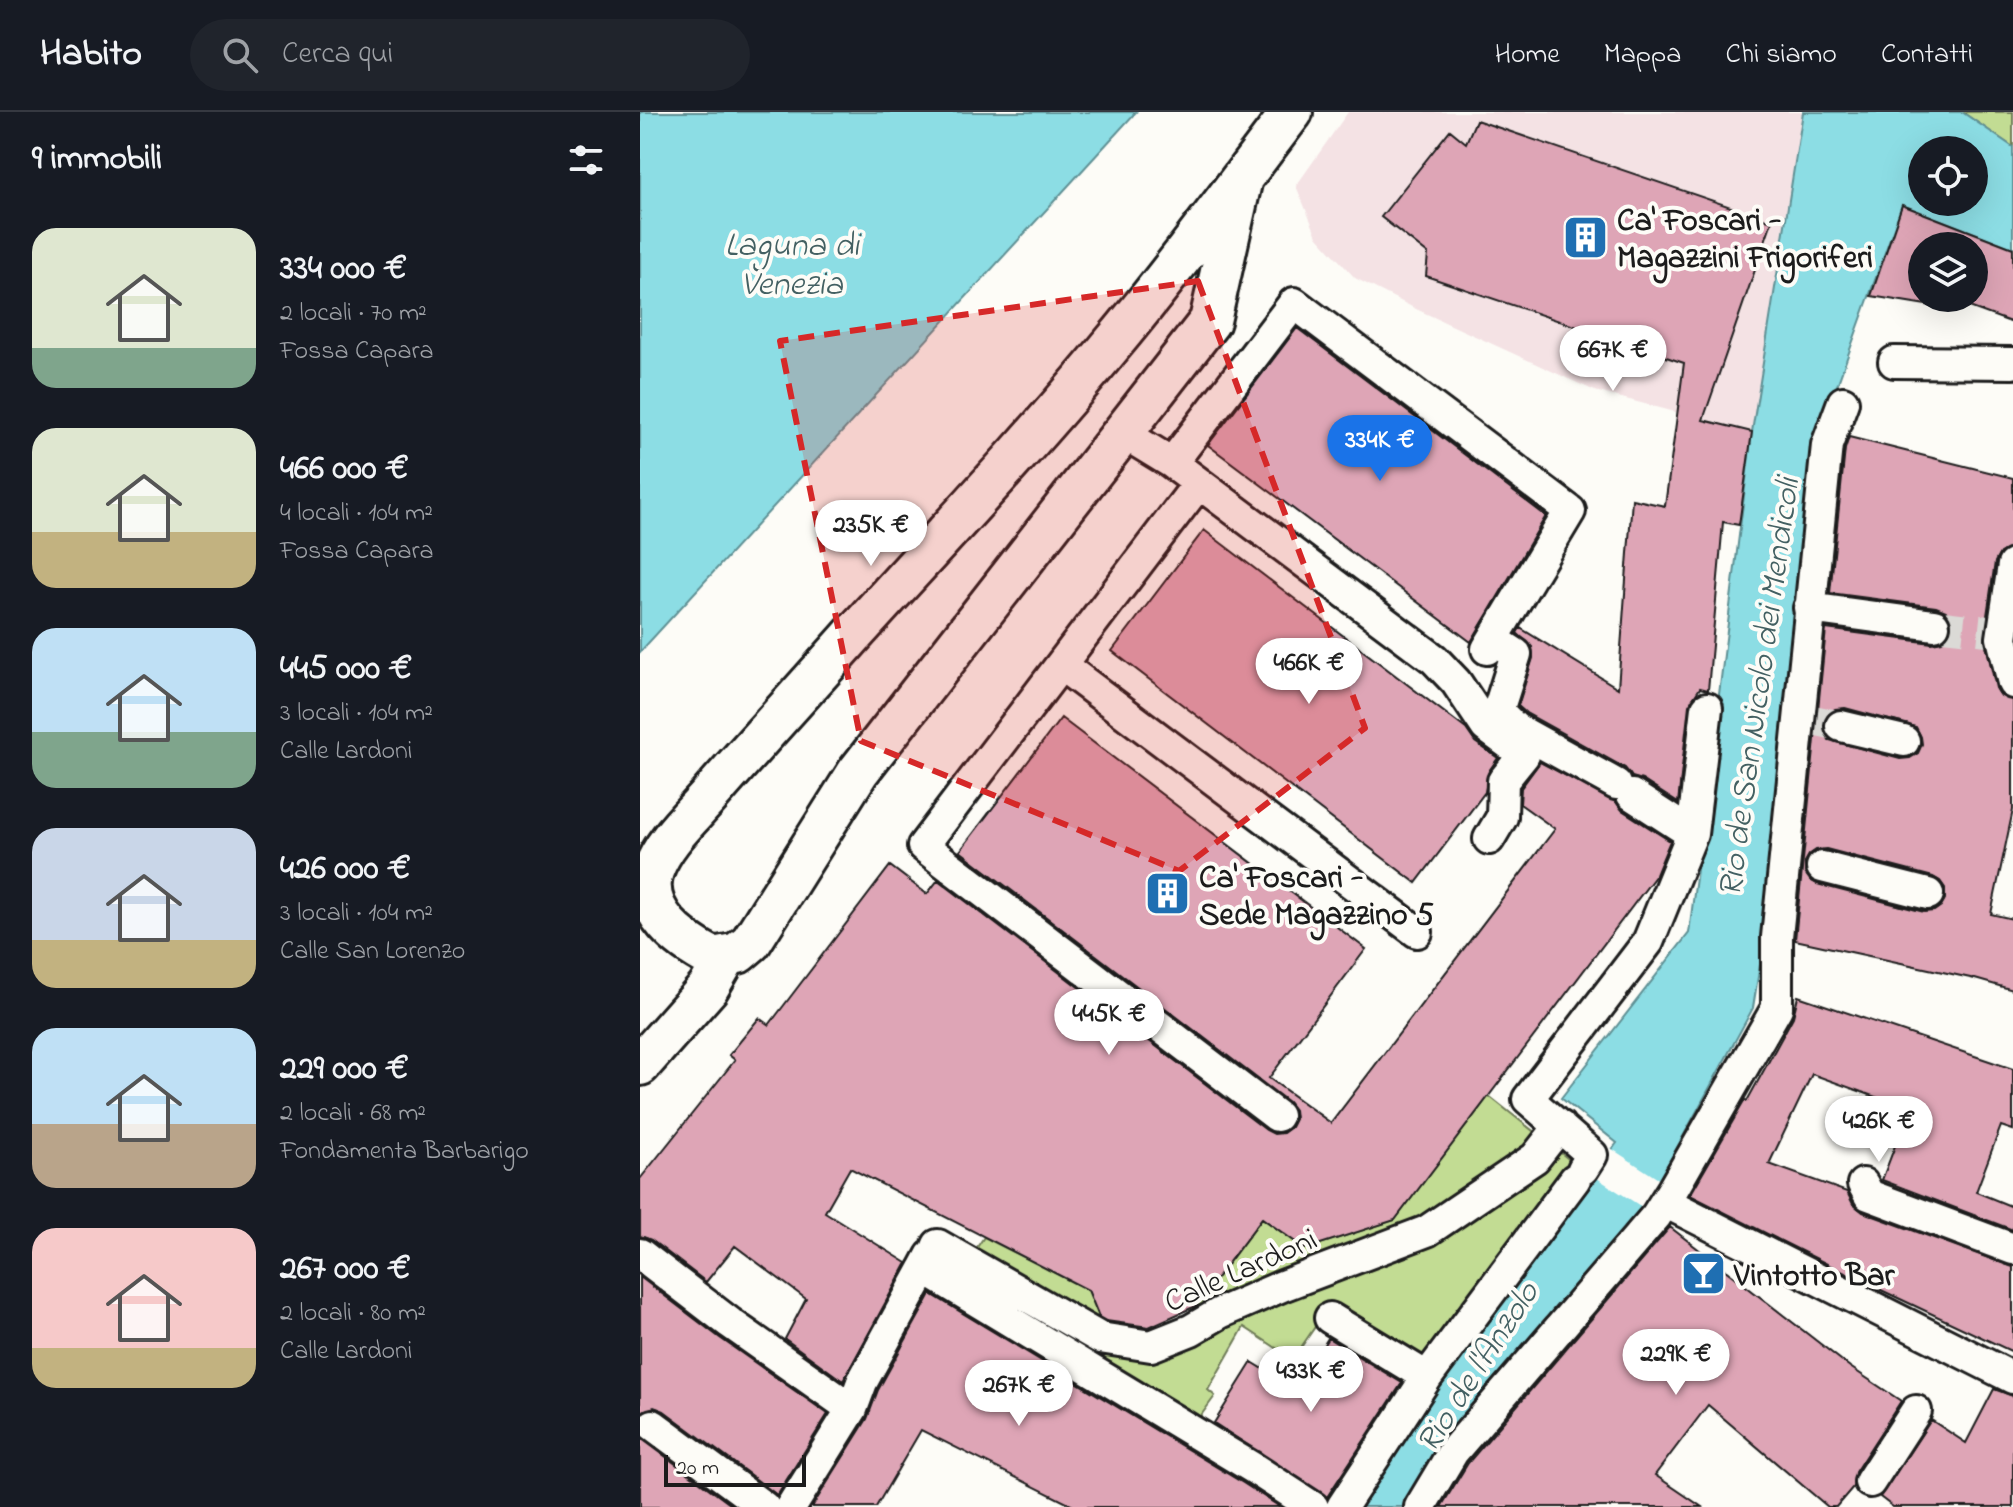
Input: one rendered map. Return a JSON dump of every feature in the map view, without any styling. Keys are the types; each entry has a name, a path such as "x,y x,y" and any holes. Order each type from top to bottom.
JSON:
{"street":[{"path":"1242,178 1210,321 858,772 751,942 738,953 726,957 709,956 672,930 660,917 653,901 651,885 660,857 686,822 1114,343 1292,112"},
{"path":"1172,463 1294,303 1570,511 1470,675 1464,694"},
{"path":"1894,362 2013,363"},
{"path":"1420,1507 1453,1452 1656,1216 1750,1069 1777,1008 1777,937 1800,861 1809,608 1827,445 1843,402"},
{"path":"1123,433 1172,463 1434,659 1449,673 1486,727 1524,755 1503,781 1502,817 1489,839"},
{"path":"1199,483 923,846 1277,1116"},
{"path":"2013,565 2000,632 2013,683"},
{"path":"1809,608 1934,625"},
{"path":"1488,647 1516,654 1498,711 1515,728 1624,789 1692,834"},
{"path":"1061,665 1417,932"},
{"path":"1342,1507 1427,1377 1592,1155 1528,1099 1648,942 1692,834 1707,708"},
{"path":"1841,726 1904,741"},
{"path":"1800,861 1928,894"},
{"path":"640,1065 708,988 726,957"},
{"name":"Calle Lardoni","path":"1079,1349 1100,1338 1151,1346 1282,1286 1427,1231 1535,1158 1560,1126"},
{"path":"1863,1184 1869,1195 2013,1249"},
{"path":"1665,1202 2013,1378"},
{"path":"640,1254 730,1323 852,1409 791,1507"},
{"name":"Calle Lardoni","path":"852,1409 862,1382 930,1259 1079,1349 1313,1507"},
{"path":"1330,1318 1427,1377"},
{"path":"1870,1482 1916,1411"},
{"path":"653,1425 758,1506"}],"highlighted area":[{"path":"1198,281 1365,728 1179,871 861,741 780,341"}],"shaded area":[{"path":"1348,112 1803,112 1752,432 1595,391 1355,278 1317,236 1296,186"}],"green space":[{"path":"1962,112 2013,112 2013,147"},
{"path":"1489,1096 1576,1165 1418,1365 1330,1305 1293,1359 1244,1327 1208,1390 1215,1396 1194,1425 928,1252 971,1256 984,1237 1088,1290 1107,1320 1128,1331 1148,1333 1187,1318 1262,1218 1305,1249 1395,1220"}],"water":[{"name":"Laguna di Venezia","path":"640,112 1136,112 640,652"},
{"path":"1803,112 1962,112 2013,147 2013,248 1988,238 1988,232 1972,232 1930,216 1988,216 1988,136 1908,136 1908,207 1902,205 1825,419 1773,883 1753,1008 1649,1199 1442,1444 1405,1507 1355,1507 1422,1395 1617,1143 1561,1098 1689,933 1752,432"}],"pier":[{"path":"1609,1147 1663,1182 1645,1209 1589,1173"}],"building":[{"path":"1476,120 1772,221 1703,420 1752,432 1739,525 1723,522 1708,690 1700,688 1689,705 1678,803 1632,777 1625,768 1518,706 1533,658 1532,647 1517,633 1520,628 1618,688 1632,499 1665,506 1684,363 1426,276 1428,254 1381,217 1450,130 1466,143"},
{"path":"1902,205 1908,207 1908,216 1930,216 1972,232 1908,232 1908,302 1871,296"},
{"path":"1988,238 2013,248 2013,323 1983,312 1988,312"},
{"path":"1297,328 1546,516 1471,642 1208,445"},
{"path":"1849,437 2013,478 2013,547 2000,553 1995,562 1984,636 1996,688 2001,696 2013,700 2013,810 1991,914 2013,919 2013,990 1795,940 1826,629 1932,643 1948,637 1952,627 1946,611 1936,607 1830,593 1845,449","holes":["1845,708 1916,727 1922,744 1918,753 1900,759 1829,740 1824,721 1835,709","1826,849 1933,877 1945,888 1945,899 1934,911 1924,912 1817,884 1805,873 1805,862 1816,850"]},
{"path":"1204,530 1466,729 1475,742 1498,758 1489,771 1485,792 1416,883 1112,651"},
{"path":"1061,718 1366,949 1269,1078 1331,1123 1555,829 1520,804 1521,788 1540,762 1616,802 1622,810 1670,841 1656,875 1395,1220 1305,1249 1262,1218 1196,1306 1149,1327 1106,1321 1099,1317 1088,1290 850,1168 825,1212 907,1263 843,1381 785,1339 806,1299 735,1246 706,1282 651,1240 640,1236 640,1179 735,1060 729,1055 759,1018 769,1025 890,866 927,894 938,880 1266,1130 1274,1134 1283,1133 1295,1119 1294,1110 1288,1102 960,851"},
{"path":"1798,996 2013,1069 2013,1130 2001,1126 1976,1192 2013,1207 2013,1230 1882,1180 1909,1109 1812,1074 1769,1164 1847,1192 1853,1204 1863,1212 2013,1267 2013,1352 1690,1195 1793,1017"},
{"path":"1670,1227 1850,1367 1901,1401 1855,1472 1853,1487 1836,1507 1828,1507 1708,1405 1655,1475 1702,1507 1441,1507 1468,1463"},
{"path":"640,1277 828,1414 777,1495 664,1411 654,1407 640,1413"},
{"path":"931,1294 1280,1507 1075,1507 921,1430 876,1507 812,1507 867,1419 878,1390"},
{"path":"1328,1338 1402,1383 1327,1497 1214,1423 1252,1362 1296,1389"},
{"path":"1994,1389 2013,1396 2013,1507 1893,1507 1880,1497 1931,1420 1966,1443"},
{"path":"640,1437 642,1439 734,1507 640,1507"}],"tunnel":[{"path":"1934,625 1997,632"},
{"path":"1808,719 1841,726"}],"place":[{"name":"Ca' Foscari - Magazzini Frigoriferi","path":"1586,237"},
{"name":"Ca' Foscari - Sede Magazzino 5","path":"1168,894"},
{"name":"Vintotto Bar","path":"1703,1274"}],"water label":[{"name":"Rio de San Nicolo dei Mendicoli","path":"1757,687"},
{"name":"Rio de l'Anzolo","path":"1476,1366"}]}
